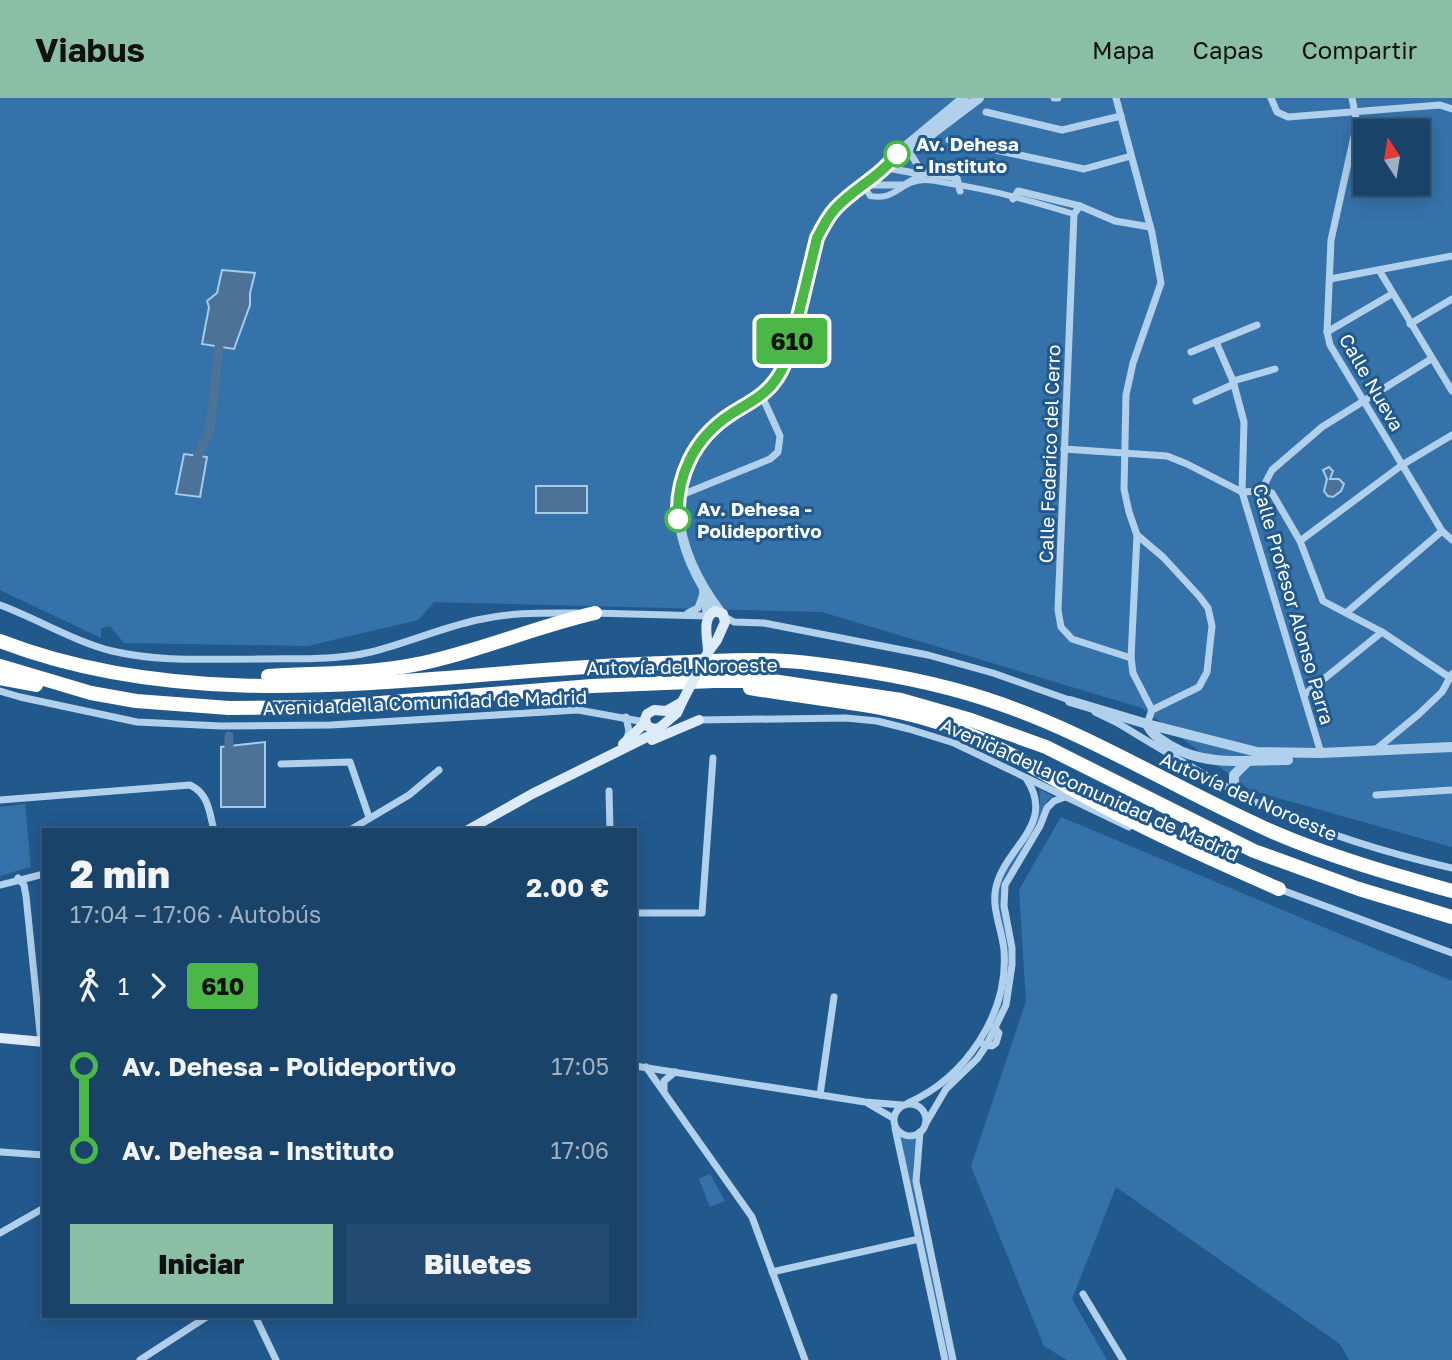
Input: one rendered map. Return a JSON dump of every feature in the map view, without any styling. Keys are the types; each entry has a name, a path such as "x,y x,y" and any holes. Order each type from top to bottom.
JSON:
{"highway":[{"path":"165,681 399,668 432,661 555,622 595,613"},
{"name":"Autovía del Noroeste","path":"0,641 27,652 99,671 165,681 229,686 331,684 606,665 763,659 907,678 986,699 1055,726 1285,837 1357,865 1452,891"},
{"name":"Autovía del Noroeste","path":"0,666 91,693 136,701 229,708 330,707 592,686 714,681 772,681 901,700 971,720 1046,747 1254,850 1359,889 1452,917"},
{"path":"0,678 91,693"},
{"path":"714,681 865,704 953,728 990,744 1107,808 1279,889"}],"main road":[{"path":"472,828 650,735 677,713 713,640 725,624 722,614 715,611 708,615 706,622 713,640"},
{"path":"615,751 645,722 649,712 666,711 682,702"},
{"path":"660,712 663,716 661,726"},
{"path":"594,762 608,762 663,734 699,720"},
{"path":"645,722 650,728 661,726"},
{"path":"0,1038 42,1042"}],"street":[{"path":"887,168 910,141 964,98"},
{"path":"0,605 28,615 68,636 111,651 144,657 222,659 324,658 369,652 488,618 521,612 708,615 704,590 680,533 677,513 684,468 707,433 774,383 789,354 817,238 836,208 979,98"},
{"path":"1116,98 1150,227 1161,283 1133,363 1126,395 1124,451 1124,489 1137,535 1132,673 1152,710"},
{"path":"1271,98 1277,112 1288,117 1440,106 1452,109"},
{"name":"Calle Nueva","path":"1352,98 1357,123 1331,240 1331,279 1326,332 1330,345 1363,401 1442,531 1452,540"},
{"path":"986,112 1062,130 1121,116"},
{"path":"949,139 1084,169 1131,156"},
{"path":"909,151 923,174"},
{"path":"887,168 957,178 960,188"},
{"path":"864,185 870,196 887,197 923,174"},
{"path":"864,185 904,185 923,180 1013,198 1074,214 1080,206"},
{"path":"1013,198 1018,191 1080,206 1115,221 1150,227"},
{"name":"Calle Federico del Cerro","path":"1074,214 1058,610 1061,627 1072,639 1131,658"},
{"path":"1331,279 1452,256"},
{"path":"1379,270 1452,390"},
{"path":"1326,332 1392,294"},
{"path":"1410,324 1452,299"},
{"path":"1191,352 1257,325"},
{"name":"Calle Profesor Alonso Parra","path":"1216,342 1234,383 1244,422 1242,492 1321,753"},
{"path":"1261,491 1272,470 1312,435 1431,359"},
{"path":"1196,401 1234,383 1275,369"},
{"path":"679,496 770,459 778,452 780,436 761,394"},
{"path":"1300,541 1402,465 1452,435"},
{"path":"1064,449 1167,456 1242,492 1272,493 1300,541 1323,601 1382,632 1450,676 1442,692 1373,751"},
{"path":"1346,613 1442,531"},
{"path":"1137,535 1163,557 1199,596 1208,608 1212,626 1208,672 1199,687 1152,710 1147,724 1160,739 1188,756 1247,762 1452,753"},
{"path":"704,590 722,614 734,622 771,624 928,656 993,673 1070,701 1147,724 1257,752 1321,753 1452,747"},
{"path":"679,615 698,608 704,590"},
{"path":"1304,695 1382,632"},
{"path":"1442,692 1452,688"},
{"name":"Avenida de la Comunidad de Madrid","path":"0,691 137,722 220,726 331,725 578,710 645,722"},
{"path":"1070,701 1116,722 1238,793 1294,818 1367,845 1452,868"},
{"name":"Avenida de la Comunidad de Madrid","path":"661,726 699,720 822,717 877,721 954,743 1195,857 1452,953"},
{"path":"625,742 629,730 626,718"},
{"path":"637,913 702,913 713,758"},
{"path":"281,764 350,762 369,817"},
{"path":"1238,793 1234,775 1247,762"},
{"path":"353,828 410,795 439,770"},
{"path":"993,1026 1004,966 1004,949 995,906 997,884 1034,821 1037,805 1034,792 1025,778"},
{"path":"0,800 190,785 203,793 213,828"},
{"path":"1376,795 1452,790"},
{"path":"610,791 610,828"},
{"path":"953,1360 916,1181 920,1132 946,1089 976,1059 1006,1005 1012,978 1012,947 1004,906 1005,886 1040,826 1047,808 1054,801 1065,797"},
{"path":"0,885 18,878 42,874"},
{"path":"18,878 24,885 26,896 42,1042"},
{"path":"820,1095 834,997"},
{"path":"893,1118 905,1104 938,1086 983,1044"},
{"path":"637,1066 865,1102 905,1104 922,1109 926,1123"},
{"path":"646,1067 752,1217 805,1360"},
{"path":"664,1091 667,1077 676,1072"},
{"path":"865,1102 893,1118 945,1360"},
{"path":"895,1128 910,1136 920,1132"},
{"path":"1,1152 42,1155"},
{"path":"0,1233 42,1209"},
{"path":"772,1272 919,1239"},
{"path":"1083,1294 1123,1360"},
{"path":"140,1360 205,1318"},
{"path":"256,1318 276,1360"}],"shaded area":[{"path":"0,98 1452,98 1452,847 1250,790 1142,708 822,612 434,602 418,620 308,646 124,643 110,626 101,628 101,638 0,590"},
{"path":"222,270 255,273 250,305 234,349 202,344 209,307 207,301 217,293"},
{"path":"184,454 207,457 200,497 176,494"},
{"path":"1329,467 1333,471 1330,479 1339,479 1344,484 1341,491 1333,497 1324,491 1327,479 1323,470"},
{"path":"536,486 587,486 587,513 536,513"},
{"path":"265,742 265,807 221,807 221,747"},
{"path":"1039,789 1053,796 1047,801 1039,823 1003,885 1001,894 1010,949 1010,968 1004,997 993,1024 1005,978 998,913 999,888 1009,865 1034,825 1040,802"},
{"path":"25,804 31,867 0,876 0,807"},
{"path":"1061,817 1452,981 1452,1360 1349,1360 1340,1344 1116,1187 1072,1299 1107,1360 1067,1360 1044,1346 971,1166 1026,1001 1019,890"},
{"path":"900,1138 917,1138 913,1166 914,1188 950,1360 947,1360"},
{"path":"710,1174 725,1201 710,1207 699,1179"}],"waterway":[{"path":"193,467 210,429 219,347"},
{"path":"229,736 229,755"}],"bus line":[{"name":"610","path":"678,519 684,468 695,449 721,420 774,383 781,371 789,354 817,238 826,220 836,208 887,168 897,154"}],"place":[{"name":"Av. Dehesa - Instituto","path":"897,154"},
{"name":"Av. Dehesa - Polideportivo","path":"678,519"}]}
